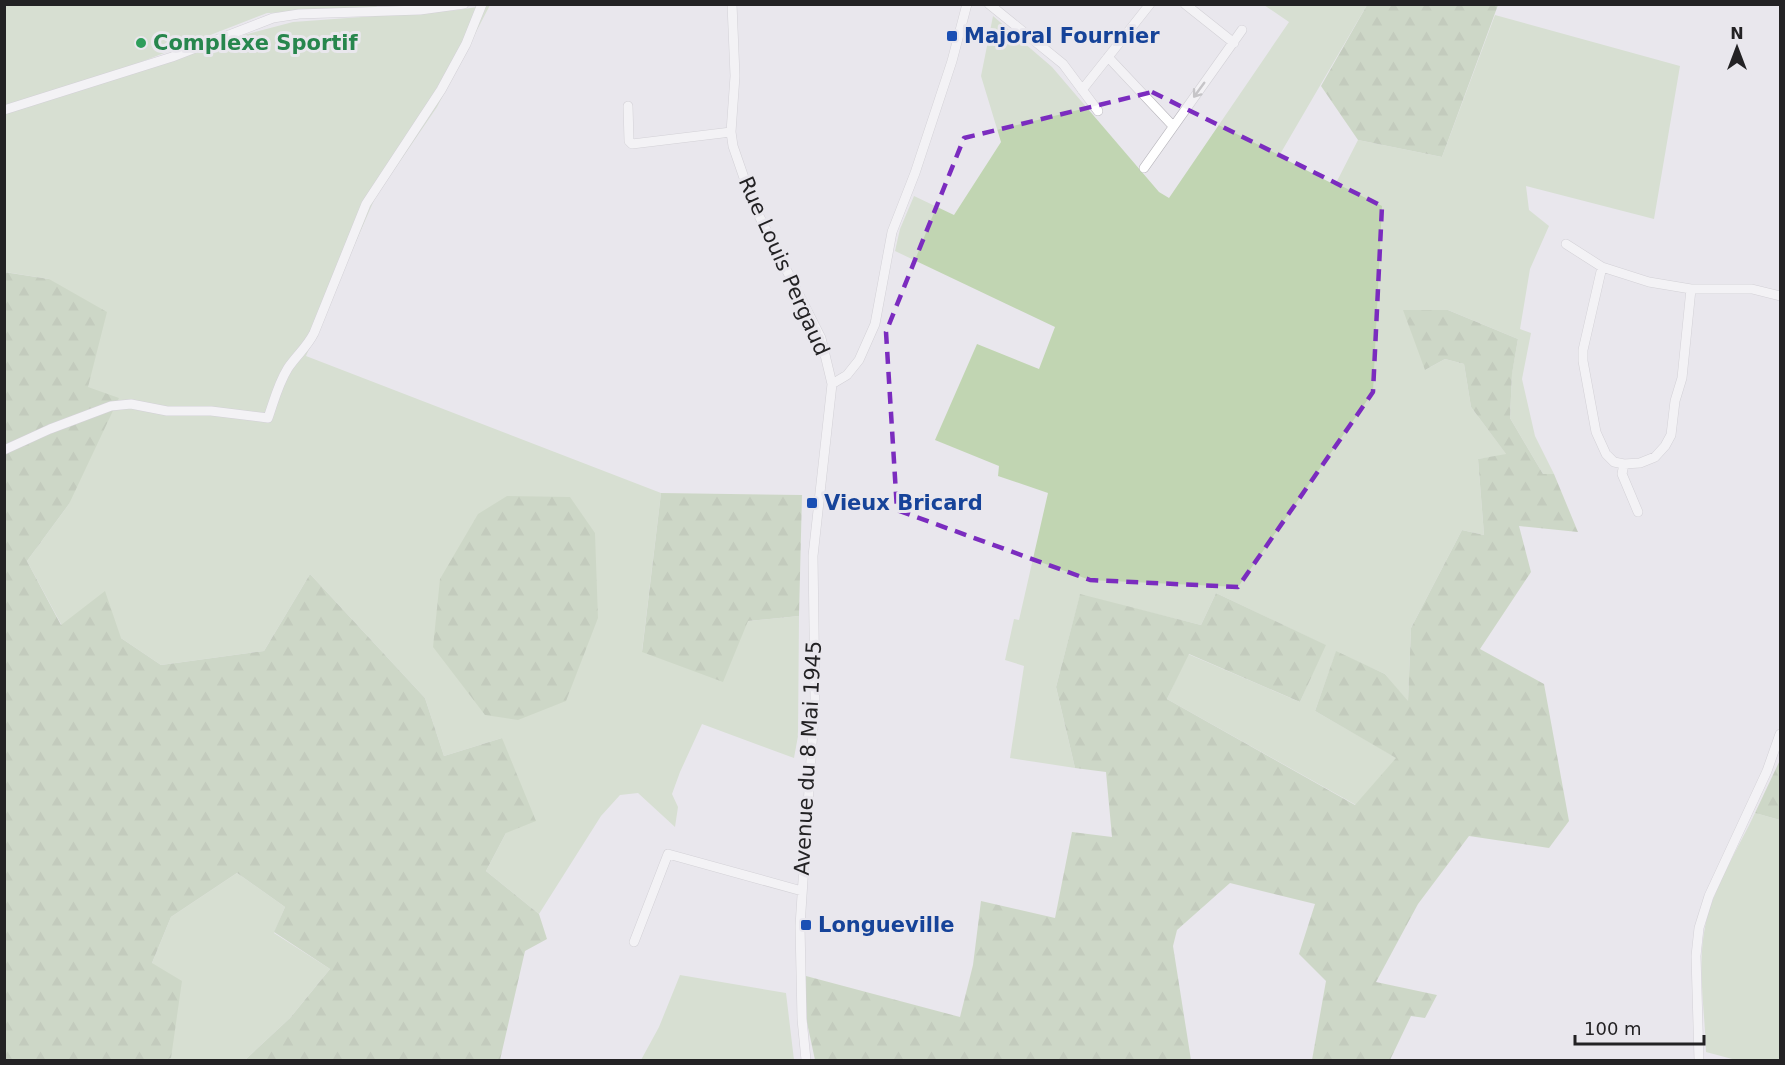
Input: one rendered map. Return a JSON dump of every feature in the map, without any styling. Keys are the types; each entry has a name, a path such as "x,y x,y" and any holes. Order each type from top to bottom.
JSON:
{"street":[{"path":"4,110 130,71 249,26 282,17 464,4"},
{"path":"4,450 50,429 111,406 131,404 167,411 211,411 268,418 280,381 290,365 308,345 314,333 366,204 441,90 466,44 482,4"},
{"name":"Rue Louis Pergaud","path":"732,4 735,76 731,132 733,147 753,204 818,331 832,384"},
{"path":"832,384 847,375 859,360 875,324 892,232 915,173 952,61 967,4"},
{"path":"989,4 1063,64 1098,111"},
{"path":"1082,90 1150,4"},
{"path":"1185,4 1234,43"},
{"path":"1144,168 1242,30"},
{"path":"1108,57 1173,126"},
{"path":"628,106 632,144 731,132"},
{"path":"1566,244 1602,267 1648,282 1691,289 1736,288 1780,296"},
{"path":"1602,267 1583,350 1583,361 1596,432 1606,454 1614,462 1640,463 1655,457 1671,435 1675,401 1682,378 1691,289"},
{"name":"Avenue du 8 Mai 1945","path":"806,1060 800,980 802,891 815,699 813,555 832,384"},
{"path":"1624,464 1622,474 1638,512"},
{"path":"1699,1060 1696,956 1699,928 1710,896 1767,771 1780,734"},
{"path":"634,942 668,854 802,891"}],"highlighted area":[{"path":"1152,92 1382,206 1373,392 1238,587 1090,580 897,510 886,332 964,138"}],"green space":[{"path":"4,5 377,5 376,10 267,13 141,62 293,22 458,10 490,5 437,107 375,198 306,356 661,493 642,651 748,621 799,616 798,736 794,758 702,724 672,794 678,807 675,827 638,793 620,795 601,816 539,914 486,871 506,833 502,738 444,756 425,698 310,574 264,651 161,665 121,638 62,626 27,561 69,504 88,387 49,279 5,272"},
{"path":"1264,5 1367,5 1279,156 1335,185 1358,140 1442,157 1495,15 1680,66 1654,219 1526,186 1529,210 1549,226 1530,269 1520,329 1531,333 1522,379 1535,436 1554,474 1543,474 1510,418 1512,373 1518,339 1448,310 1425,370 1445,359 1464,364 1471,407 1507,455 1478,459 1484,535 1462,530 1411,628 1408,702 1385,674 1336,652 1315,711 1397,758 1356,805 1167,699 1188,654 1300,702 1325,645 1216,593 1201,625 1080,595 1056,687 1075,768 1010,758 1024,666 1005,660 1014,619 1019,620 1048,493 998,476 999,466 935,440 977,344 1039,369 1055,327 895,251 900,229 914,196 954,215 1001,142 981,76 993,16 1052,67 1159,192 1169,198 1289,22"},
{"path":"1367,5 1498,5 1442,157 1358,140 1321,86"},
{"path":"4,272 49,279 107,312 88,387 119,398 69,504 27,561 61,625 105,591 121,638 161,665 264,651 310,574 425,698 444,756 502,738 536,821 506,833 486,871 539,914 547,939 525,951 500,1060 245,1060 290,1018 330,969 274,932 285,907 237,873 171,917 152,963 182,981 171,1058 167,1060 5,1060"},
{"path":"1403,310 1448,310 1518,339 1512,374 1510,418 1543,474 1554,474 1578,532 1519,526 1531,572 1480,649 1544,684 1569,821 1549,848 1469,836 1418,904 1376,982 1437,995 1425,1018 1411,1016 1390,1060 1312,1060 1326,981 1299,954 1315,904 1230,883 1177,930 1173,946 1191,1060 815,1060 806,1018 806,976 960,1017 973,965 981,901 1055,918 1072,832 1112,837 1106,772 1075,768 1056,687 1080,594 1201,625 1216,593 1326,645 1300,702 1189,654 1167,699 1355,805 1396,758 1315,711 1336,651 1385,674 1408,701 1411,628 1462,530 1484,535 1478,459 1506,454 1471,407 1464,364 1445,359 1425,370"},
{"path":"661,493 802,495 799,616 748,621 723,682 642,652"},
{"path":"507,496 570,497 595,533 598,618 566,701 518,720 485,715 433,647 440,579 478,514"},
{"path":"1780,760 1780,820 1755,813"},
{"path":"1755,813 1780,820 1780,1060 1736,1060 1706,1052 1702,973 1705,927 1720,884"},
{"path":"237,873 285,907 274,933 330,969 290,1018 245,1060 167,1060 171,1058 152,963 171,917"},
{"path":"680,975 786,993 794,1060 641,1060 659,1027"}],"place":[{"name":"Majoral Fournier","path":"952,36"},
{"name":"Complexe Sportif","path":"141,43"},
{"name":"Vieux Bricard","path":"812,503"},
{"name":"Longueville","path":"806,925"}]}
